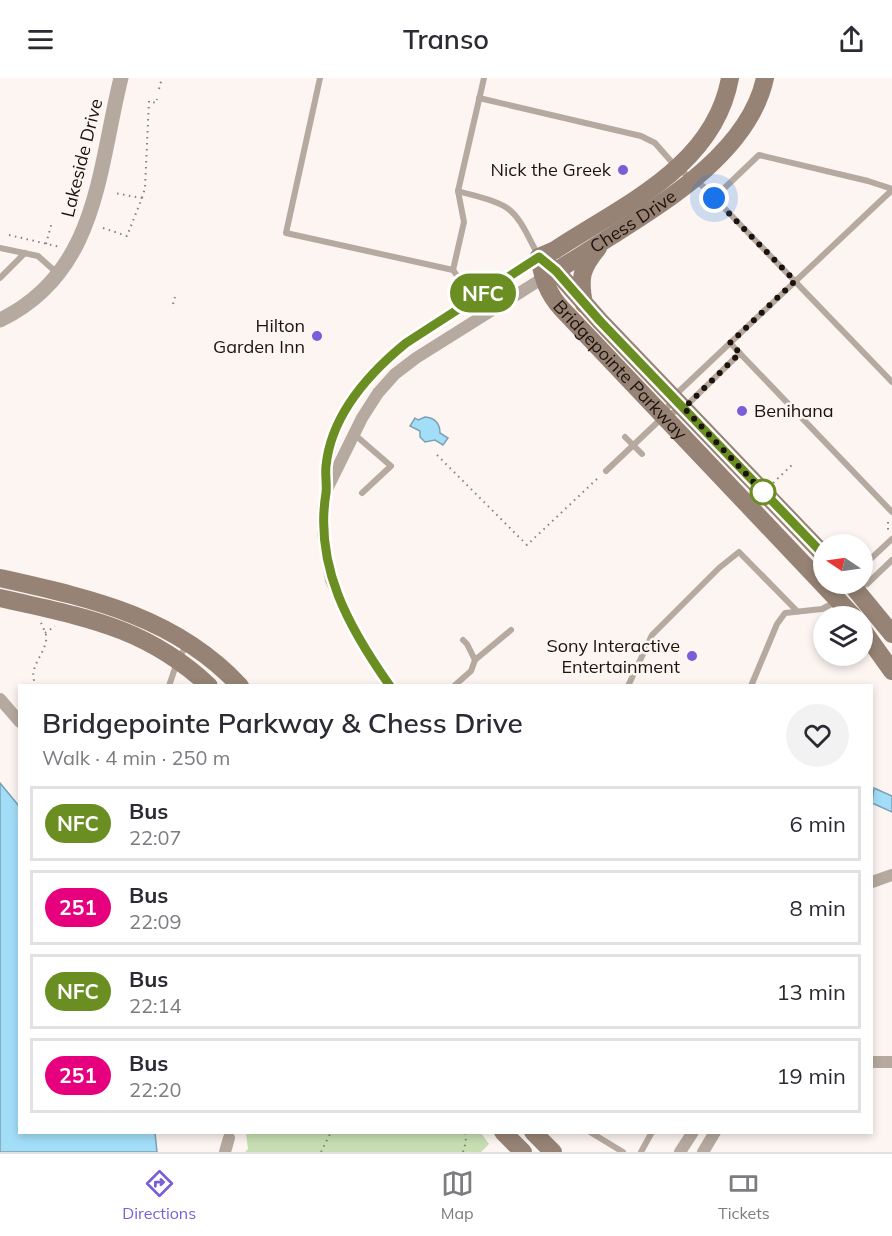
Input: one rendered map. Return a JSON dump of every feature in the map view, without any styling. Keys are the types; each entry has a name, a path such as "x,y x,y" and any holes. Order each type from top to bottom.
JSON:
{"main road":[{"name":"Chess Drive","path":"539,257 555,250 645,192 677,168 704,141 713,126 723,104 730,78"},
{"name":"Chess Drive","path":"549,275 664,203 692,180 727,147 743,128 757,102 765,78"},
{"path":"584,303 581,276 588,260 602,242"},
{"name":"Bridgepointe Parkway","path":"539,257 549,275 584,303 813,544"},
{"name":"Bridgepointe Parkway","path":"549,275 549,293 562,309 844,606"},
{"path":"0,578 113,606 163,627 189,642 213,660 238,684"},
{"path":"860,594 892,634"},
{"path":"0,598 105,623 139,637 178,659 207,684"},
{"path":"873,644 892,671"},
{"path":"505,1134 523,1152"},
{"path":"535,1134 553,1152"}],"street":[{"name":"Lakeside Drive","path":"0,320 26,304 58,274 73,254 94,203 121,78"},
{"path":"389,684 352,628 331,580 323,534 323,510 326,466 333,436 346,409 365,381 392,354 539,257"},
{"path":"326,491 362,418 378,393 395,374 416,358 549,275"},
{"path":"354,434 349,430 349,421 358,403 392,354"},
{"path":"0,699 18,720"},
{"path":"873,882 892,875"},
{"path":"873,1062 892,1062"},
{"path":"680,1152 692,1134"},
{"path":"703,1152 714,1134"},
{"path":"225,1152 229,1138"}],"lane":[{"path":"320,78 286,233 453,270 474,299"},
{"path":"453,270 464,222 458,192 484,78"},
{"path":"479,98 640,136 655,143 677,168 714,198 892,382"},
{"path":"663,417 730,343 892,190 875,183 759,155 714,198"},
{"path":"458,192 493,201 509,209 539,257"},
{"path":"0,248 38,256 58,274"},
{"path":"0,278 25,253"},
{"path":"730,343 892,512"},
{"path":"606,471 678,403 740,353"},
{"path":"354,434 391,466 362,493"},
{"path":"625,437 642,454"},
{"path":"873,557 892,539"},
{"path":"629,684 652,635 719,568 739,552 797,611"},
{"path":"873,578 892,560"},
{"path":"752,684 777,624 785,613 822,609 838,600 843,594"},
{"path":"456,684 471,671 475,660 511,630"},
{"path":"463,640 475,660"},
{"path":"171,684 178,659 189,642"},
{"path":"593,1134 623,1152"},
{"path":"641,1152 651,1134"}],"path":[{"path":"159,89 162,78"},
{"path":"103,228 127,236 145,188 149,101 156,103 157,99"},
{"path":"114,193 142,198"},
{"path":"46,244 52,222"},
{"path":"9,236 62,248"},
{"path":"173,304 175,297"},
{"path":"437,455 527,545 606,471"},
{"path":"763,492 793,464"},
{"path":"36,684 33,673 45,643 45,633 41,622"},
{"path":"45,633 56,625"},
{"path":"321,1152 330,1134"},
{"path":"463,1152 465,1134"}],"green space":[{"path":"246,1134 482,1134 489,1144 481,1152 245,1152 248,1149"}],"water":[{"path":"425,417 435,420 440,433 448,438 443,445 435,440 425,442 420,437 420,431 410,426 415,418 418,420"},
{"path":"0,783 18,805 18,1134 155,1134 157,1152 0,1152"},
{"path":"874,788 892,796 892,812 873,803"}],"bus line":[{"name":"NFC","path":"389,684 367,652 339,601 328,568 322,522 326,466 333,436 346,409 365,381 392,354 539,257 556,271 600,321 813,544"}],"place":[{"name":"Nick the Greek","path":"623,170"},
{"name":"Hilton Garden Inn","path":"317,336"},
{"name":"Benihana","path":"742,411"},
{"name":"Sony Interactive Entertainment","path":"692,656"}],"route":[{"path":"714,198 795,281 730,343 740,353 684,408 763,492"}]}
